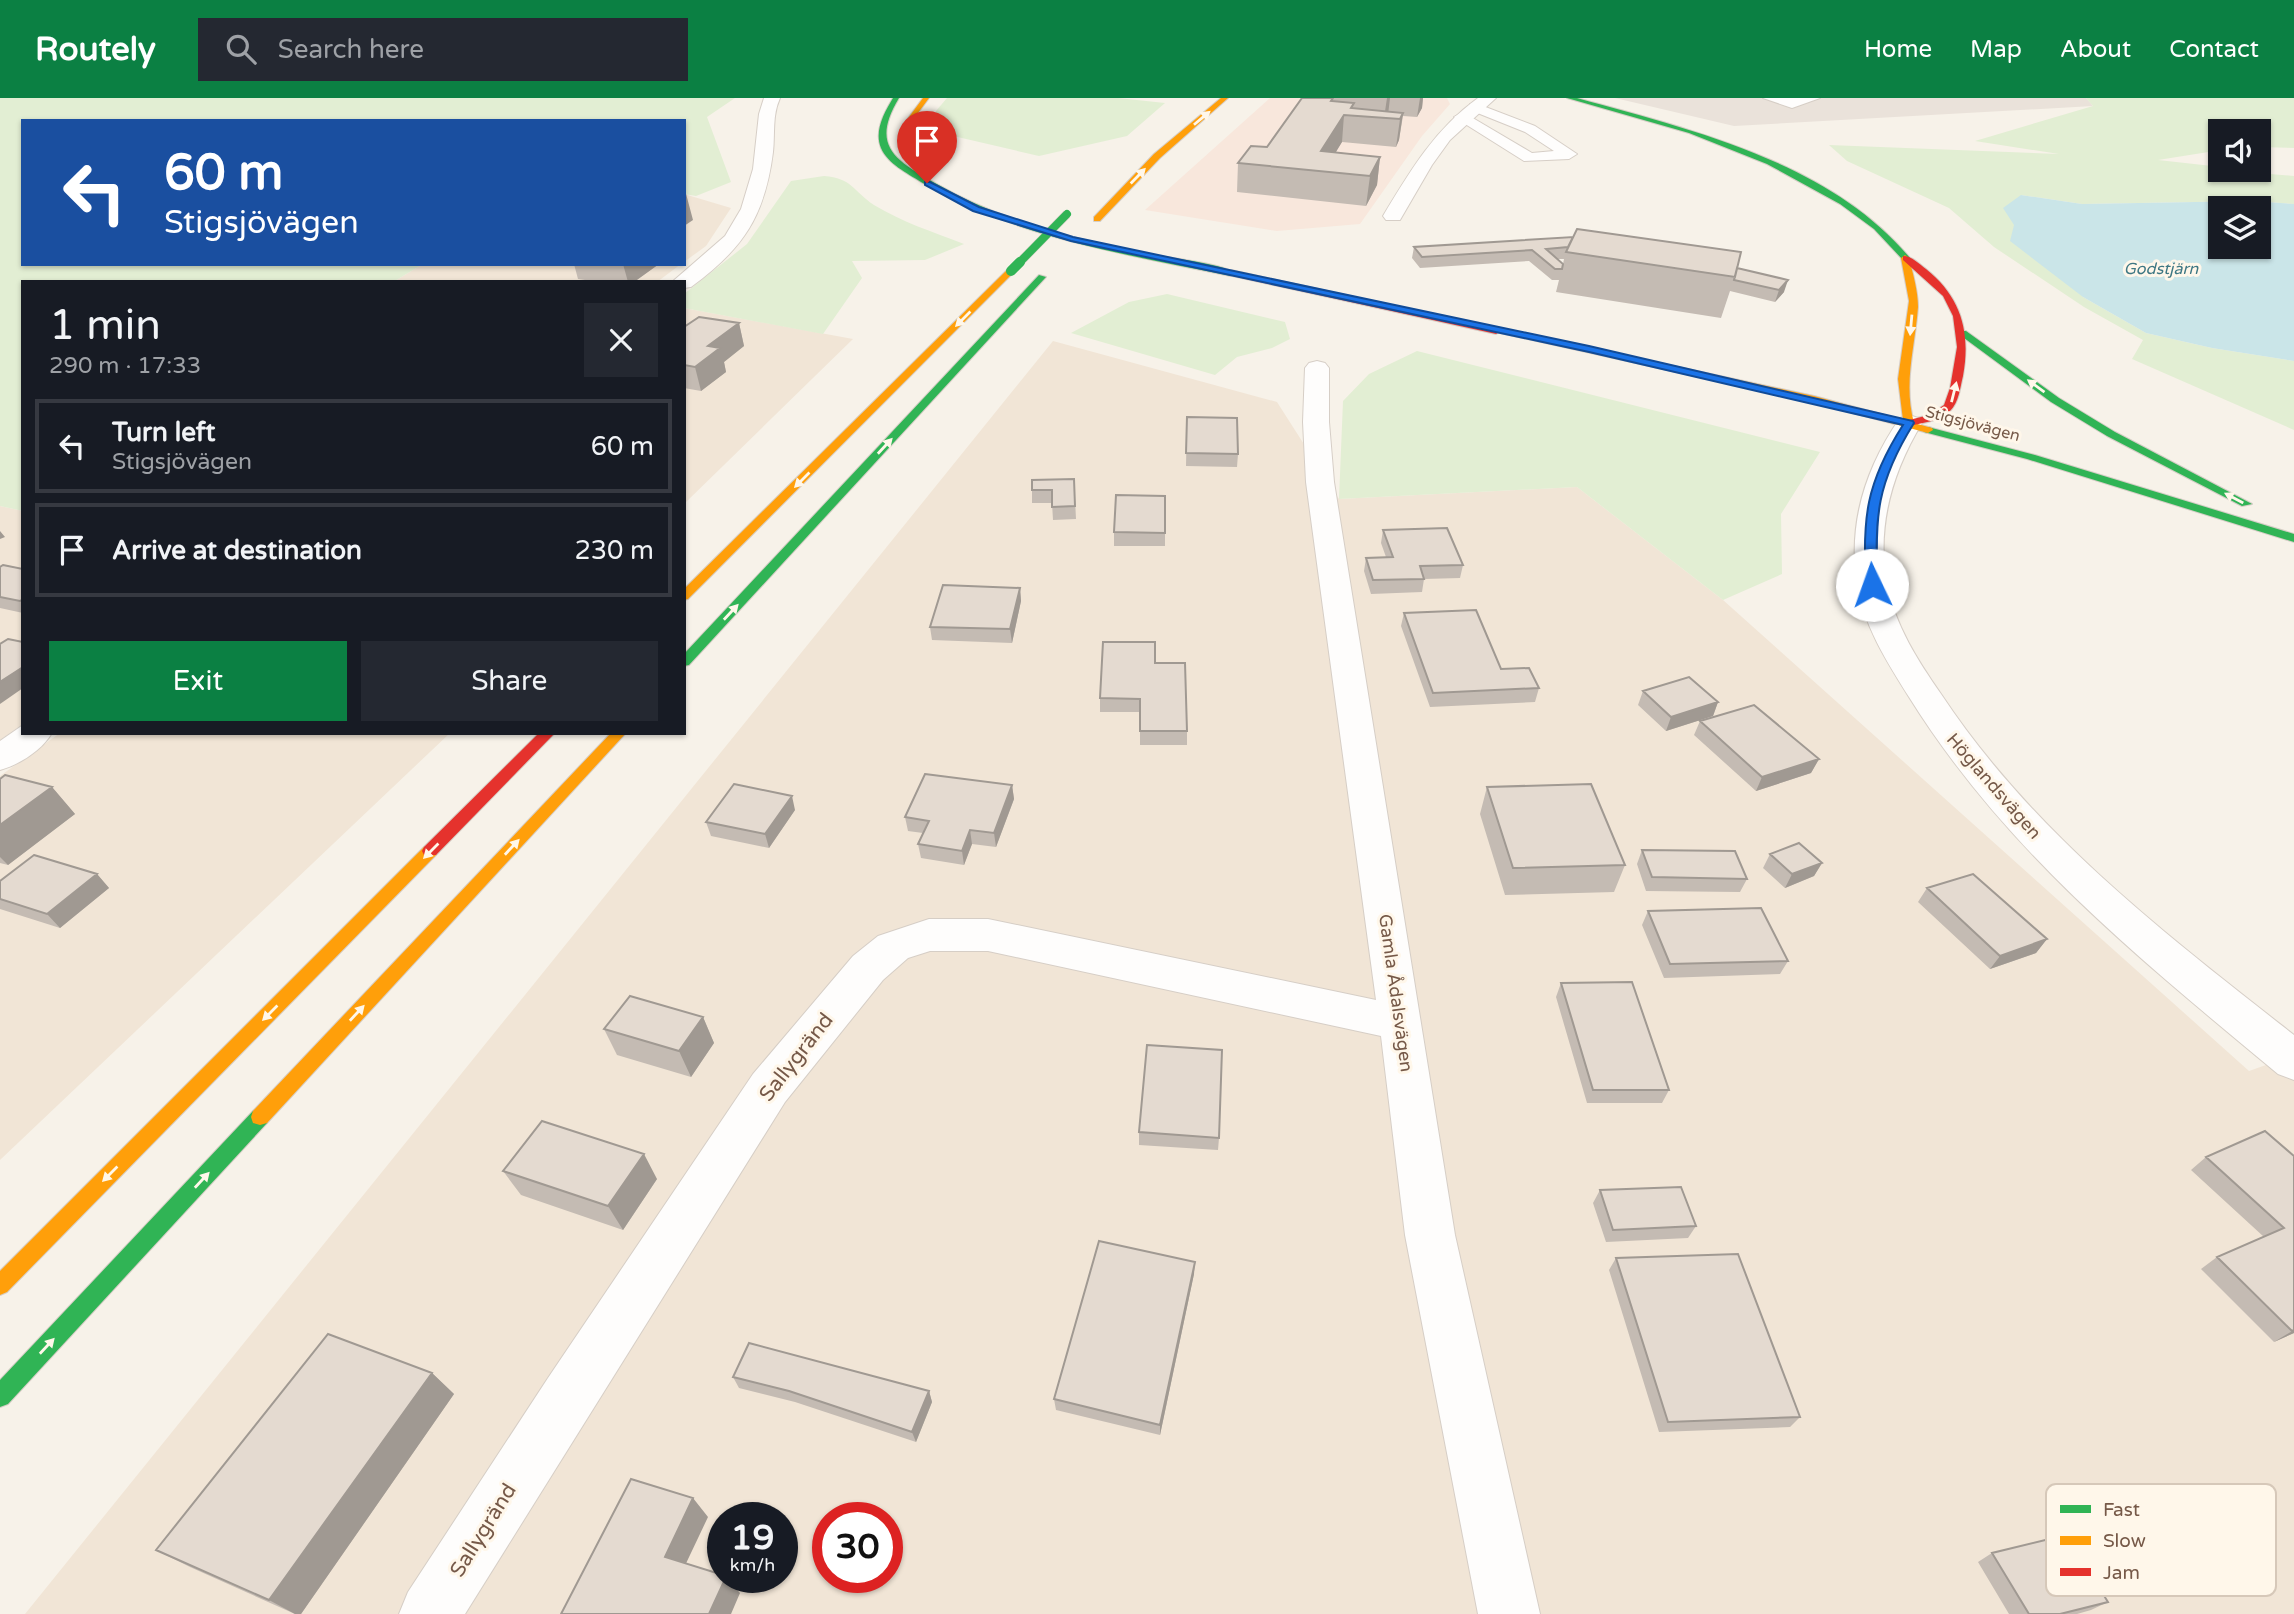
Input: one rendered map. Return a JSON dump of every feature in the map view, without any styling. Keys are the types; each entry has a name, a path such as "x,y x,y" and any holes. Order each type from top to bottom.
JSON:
{"main road":[{"name":"Stigsjövägen","path":"896,98 885,114 882,135 889,156 909,171 976,209 1071,239 1589,349 1909,423 2031,457 2294,538"},
{"path":"909,171 904,135 910,115 926,98"},
{"path":"686,660 1157,156 1225,98"},
{"path":"1570,98 1683,130 1782,168 1822,190 1877,228 1905,258 1932,278 1948,295 1963,333 1963,357 1951,406 1937,417 1909,423 1903,410 1901,392 1913,303 1905,258"},
{"path":"686,594 1072,210"},
{"path":"1963,333 2055,400 2111,434 2294,530"},
{"path":"0,1285 546,735"},
{"path":"0,1396 617,735"}],"street":[{"path":"685,280 735,239 745,224 760,180 772,98"},
{"path":"1393,216 1431,150 1475,108"},
{"name":"Gamla Ådalsvägen","path":"1317,368 1316,422 1320,482 1430,1235 1508,1614"},
{"name":"Höglandsvägen","path":"1909,423 1889,455 1875,491 1869,535 1872,585 1891,640 1938,722 1998,796 2082,882 2187,974 2294,1060"},
{"path":"0,758 32,735"},
{"name":"Sallygränd","path":"430,1614 567,1397 769,1088 868,968 893,947 929,935 988,934 1401,1023"}],"lane":[{"path":"1770,98 1791,104 1813,98"},
{"path":"1475,108 1530,129 1569,154 1529,158 1475,108"}],"shaded area":[{"path":"1270,98 1447,98 1450,104 1422,136 1360,224 1277,231 1145,210"},
{"path":"1615,98 2086,98 2093,106 1734,126"},
{"path":"686,195 731,208 706,246 686,261"},
{"path":"420,266 678,266 660,280 396,280"},
{"path":"686,308 853,339 686,502"},
{"path":"1053,341 1277,402 1339,499 1577,487 1723,600 2249,1071 2294,1055 2294,1614 25,1614"},
{"path":"0,506 21,511 21,725 0,740"},
{"path":"57,735 448,735 0,1160 0,776"}],"green space":[{"path":"0,98 735,98 707,117 731,182 696,196 686,194 686,119 21,119 21,266 420,266 396,280 21,280 21,511 0,506"},
{"path":"947,98 1118,98 1165,103 1127,136 1039,156 936,132 936,111"},
{"path":"2086,98 2294,98 2294,148 2271,147 2271,119 2208,119 2208,152 2158,160 2208,166 2208,182 2271,182 2271,174 2294,176 2294,204 2271,202 2271,196 2208,196 2208,202 2082,204 2021,195 2083,297 2146,333 2212,348 2294,361 2294,430 2132,359 2143,340 2084,307 1994,247 1949,208 1847,161 1829,145 2059,154 1975,141 2093,106"},
{"path":"824,176 841,179 874,205 896,217 964,244 925,260 852,261 862,278 823,334 686,308 686,292 747,244 791,181"},
{"path":"1167,294 1285,322 1290,339 1272,348 1237,357 1215,375 1071,333 1129,302"},
{"path":"1417,351 1820,452 1781,514 1782,574 1723,600 1577,487 1339,499 1343,401 1369,374"}],"water":[{"name":"Godstjärn","path":"2021,195 2082,204 2208,202 2208,259 2271,259 2271,202 2294,204 2294,361 2212,348 2146,333 2083,297 2010,241 2014,225 2003,208"}],"building":[{"path":"1302,98 1333,98 1331,101 1354,103 1351,108 1403,113 1400,119 1344,115 1321,151 1380,157 1370,176 1238,163 1251,146 1267,147"},
{"path":"1577,229 1741,252 1735,277 1566,252"},
{"path":"1573,237 1568,247 1546,249 1563,264 1562,269 1555,269 1532,250 1422,257 1414,247"},
{"path":"1737,268 1788,280 1779,290 1734,280"},
{"path":"699,317 739,323 708,346 720,348 695,367 686,365 686,326"},
{"path":"1187,417 1237,418 1238,454 1186,453"},
{"path":"1074,479 1075,506 1052,507 1052,490 1032,490 1032,480"},
{"path":"1116,495 1165,496 1165,533 1114,532"},
{"path":"1447,528 1463,565 1420,566 1424,579 1373,580 1366,558 1393,557 1383,530"},
{"path":"3,565 21,569 20,601 0,597 0,567"},
{"path":"943,585 1020,588 1010,629 930,627"},
{"path":"1476,610 1501,669 1529,668 1539,688 1433,693 1404,613"},
{"path":"8,639 21,642 21,668 0,682 0,644"},
{"path":"1103,642 1155,642 1155,663 1185,663 1187,731 1140,731 1140,699 1100,698"},
{"path":"1689,677 1718,702 1671,717 1643,691"},
{"path":"1754,705 1819,759 1762,777 1700,721"},
{"path":"925,774 1012,785 994,833 970,830 962,851 918,844 929,821 905,817"},
{"path":"5,775 52,787 0,825 0,779"},
{"path":"734,784 792,796 765,834 706,822"},
{"path":"1591,784 1625,865 1513,868 1487,787"},
{"path":"1799,843 1822,863 1792,874 1770,854"},
{"path":"1642,850 1735,851 1747,879 1652,877"},
{"path":"34,855 97,874 47,914 0,899 0,881"},
{"path":"1973,874 2047,939 2000,956 1927,888"},
{"path":"1761,908 1788,961 1670,964 1648,911"},
{"path":"1632,982 1669,1090 1593,1090 1561,983"},
{"path":"630,996 703,1017 679,1051 604,1029"},
{"path":"1147,1045 1222,1050 1219,1138 1139,1132"},
{"path":"542,1121 644,1154 608,1206 503,1171"},
{"path":"2265,1131 2294,1156 2292,1331 2217,1257 2284,1228 2206,1157"},
{"path":"1681,1187 1696,1226 1613,1230 1600,1190"},
{"path":"1099,1241 1195,1262 1160,1425 1054,1399"},
{"path":"1738,1254 1800,1417 1668,1422 1616,1258"},
{"path":"328,1334 432,1373 269,1600 156,1550"},
{"path":"749,1343 929,1391 912,1432 789,1391 733,1377"},
{"path":"631,1479 693,1498 665,1557 707,1570 707,1593 719,1593 709,1614 561,1614"},
{"path":"2046,1540 2046,1596 2104,1596 2108,1602 2060,1614 2029,1614 1992,1553"}],"traffic: fast":[{"path":"896,98 886,115 883,128 885,148 903,167 953,197 990,214 1069,239 1231,273"},
{"path":"1570,98 1691,132 1770,162 1843,202 1877,227 1906,258"},
{"path":"1011,271 1067,214"},
{"path":"686,660 1042,277"},
{"path":"1963,333 2055,400 2111,434 2246,504"},
{"path":"1928,430 2031,457 2294,538"},
{"path":"0,1396 260,1117"}],"traffic: slow":[{"path":"906,148 909,121 926,98"},
{"path":"1097,219 1157,156 1225,98"},
{"path":"1905,258 1913,301 1903,379 1909,423"},
{"path":"686,594 1011,271"},
{"path":"1496,331 1814,399 1928,430"},
{"path":"260,1117 617,735"},
{"path":"0,1285 430,851"}],"traffic: jam":[{"path":"1906,258 1947,295 1960,326 1962,347 1955,388 1948,407 1932,417 1909,423"},
{"path":"1231,273 1496,331"},
{"path":"430,851 546,735"}],"route":[{"path":"927,183 976,209 1071,239 1589,349 1909,423 1889,455 1875,491 1869,535 1872,585"}]}
